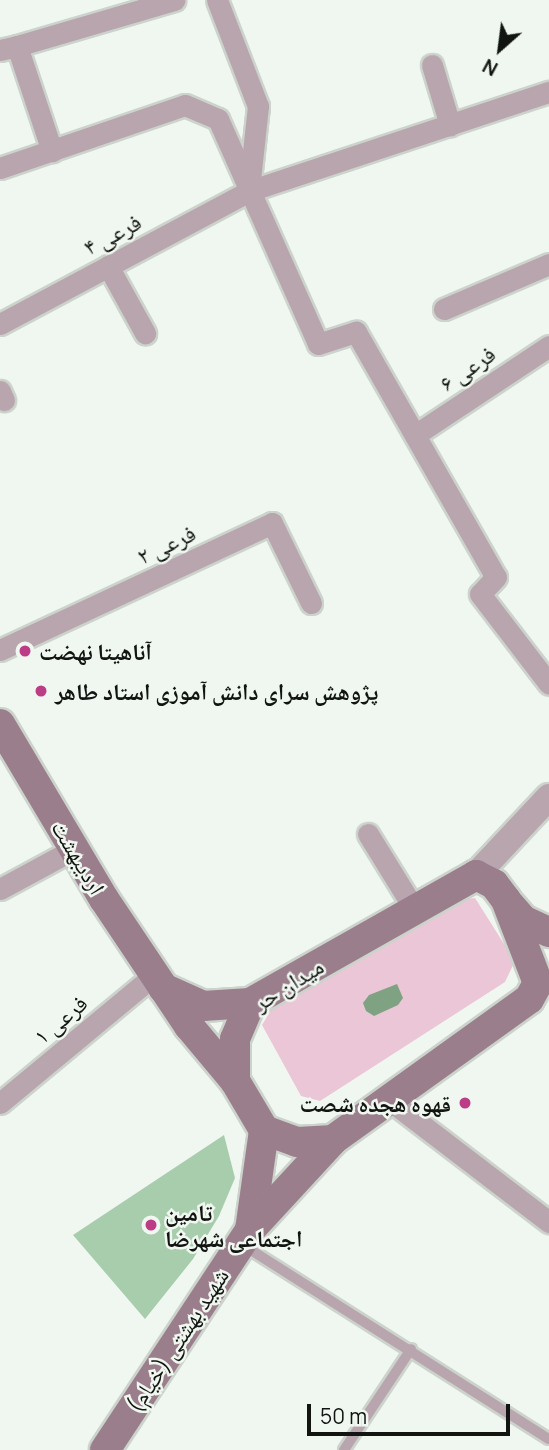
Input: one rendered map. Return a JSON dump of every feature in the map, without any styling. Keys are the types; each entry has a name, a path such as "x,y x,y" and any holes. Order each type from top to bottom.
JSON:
{"main road":[{"name":"اردیبهشت","path":"0,724 74,849 158,982 235,1081"},
{"path":"476,876 494,884 523,920 549,932"},
{"name":"میدان حر","path":"235,1081 235,1039 250,1003 476,876"},
{"path":"235,1081 264,1130 297,1142 333,1140 392,1102 488,1032 529,999 543,981 506,900"},
{"path":"158,982 203,1006 250,1003"},
{"name":"شهید بهشتی (خیام)","path":"246,1237 264,1130"},
{"name":"شهید بهشتی (خیام)","path":"105,1450 246,1237 333,1140"}],"street":[{"path":"52,150 8,48 174,0"},
{"path":"217,0 258,107 249,191"},
{"path":"432,65 450,125"},
{"name":"فرعی ۴","path":"0,324 249,191 549,92"},
{"path":"0,168 185,106 218,120 318,344 356,332 496,578 480,594 549,684"},
{"path":"444,309 549,264"},
{"path":"108,266 145,333"},
{"name":"فرعی ۶","path":"415,436 549,346"},
{"name":"فرعی ۲","path":"0,650 272,523 311,603"},
{"path":"476,876 549,797"},
{"path":"368,834 415,910"},
{"path":"0,889 74,849"},
{"name":"فرعی ۱","path":"0,1103 158,982"},
{"path":"392,1102 549,1222"}],"lane":[{"path":"246,1237 411,1349 549,1438"},
{"path":"344,1450 411,1349"}],"shaded area":[{"path":"475,898 515,961 505,982 320,1101 301,1096 262,1025 271,1010 459,900"},
{"path":"397,984 403,998 398,1005 374,1016 366,1011 363,1003 369,995"}],"building":[{"name":"تامین اجتماعی شهرضا","path":"224,1135 235,1178 219,1216 193,1259 145,1319 73,1235"}],"place":[{"name":"آناهیتا نهضت","path":"25,651"},
{"name":"پژوهش سرای دانش آموزی استاد طاهر","path":"41,691"},
{"name":"قهوه هجده شصت","path":"465,1103"},
{"name":"تامین اجتماعی شهرضا","path":"151,1225"}]}
